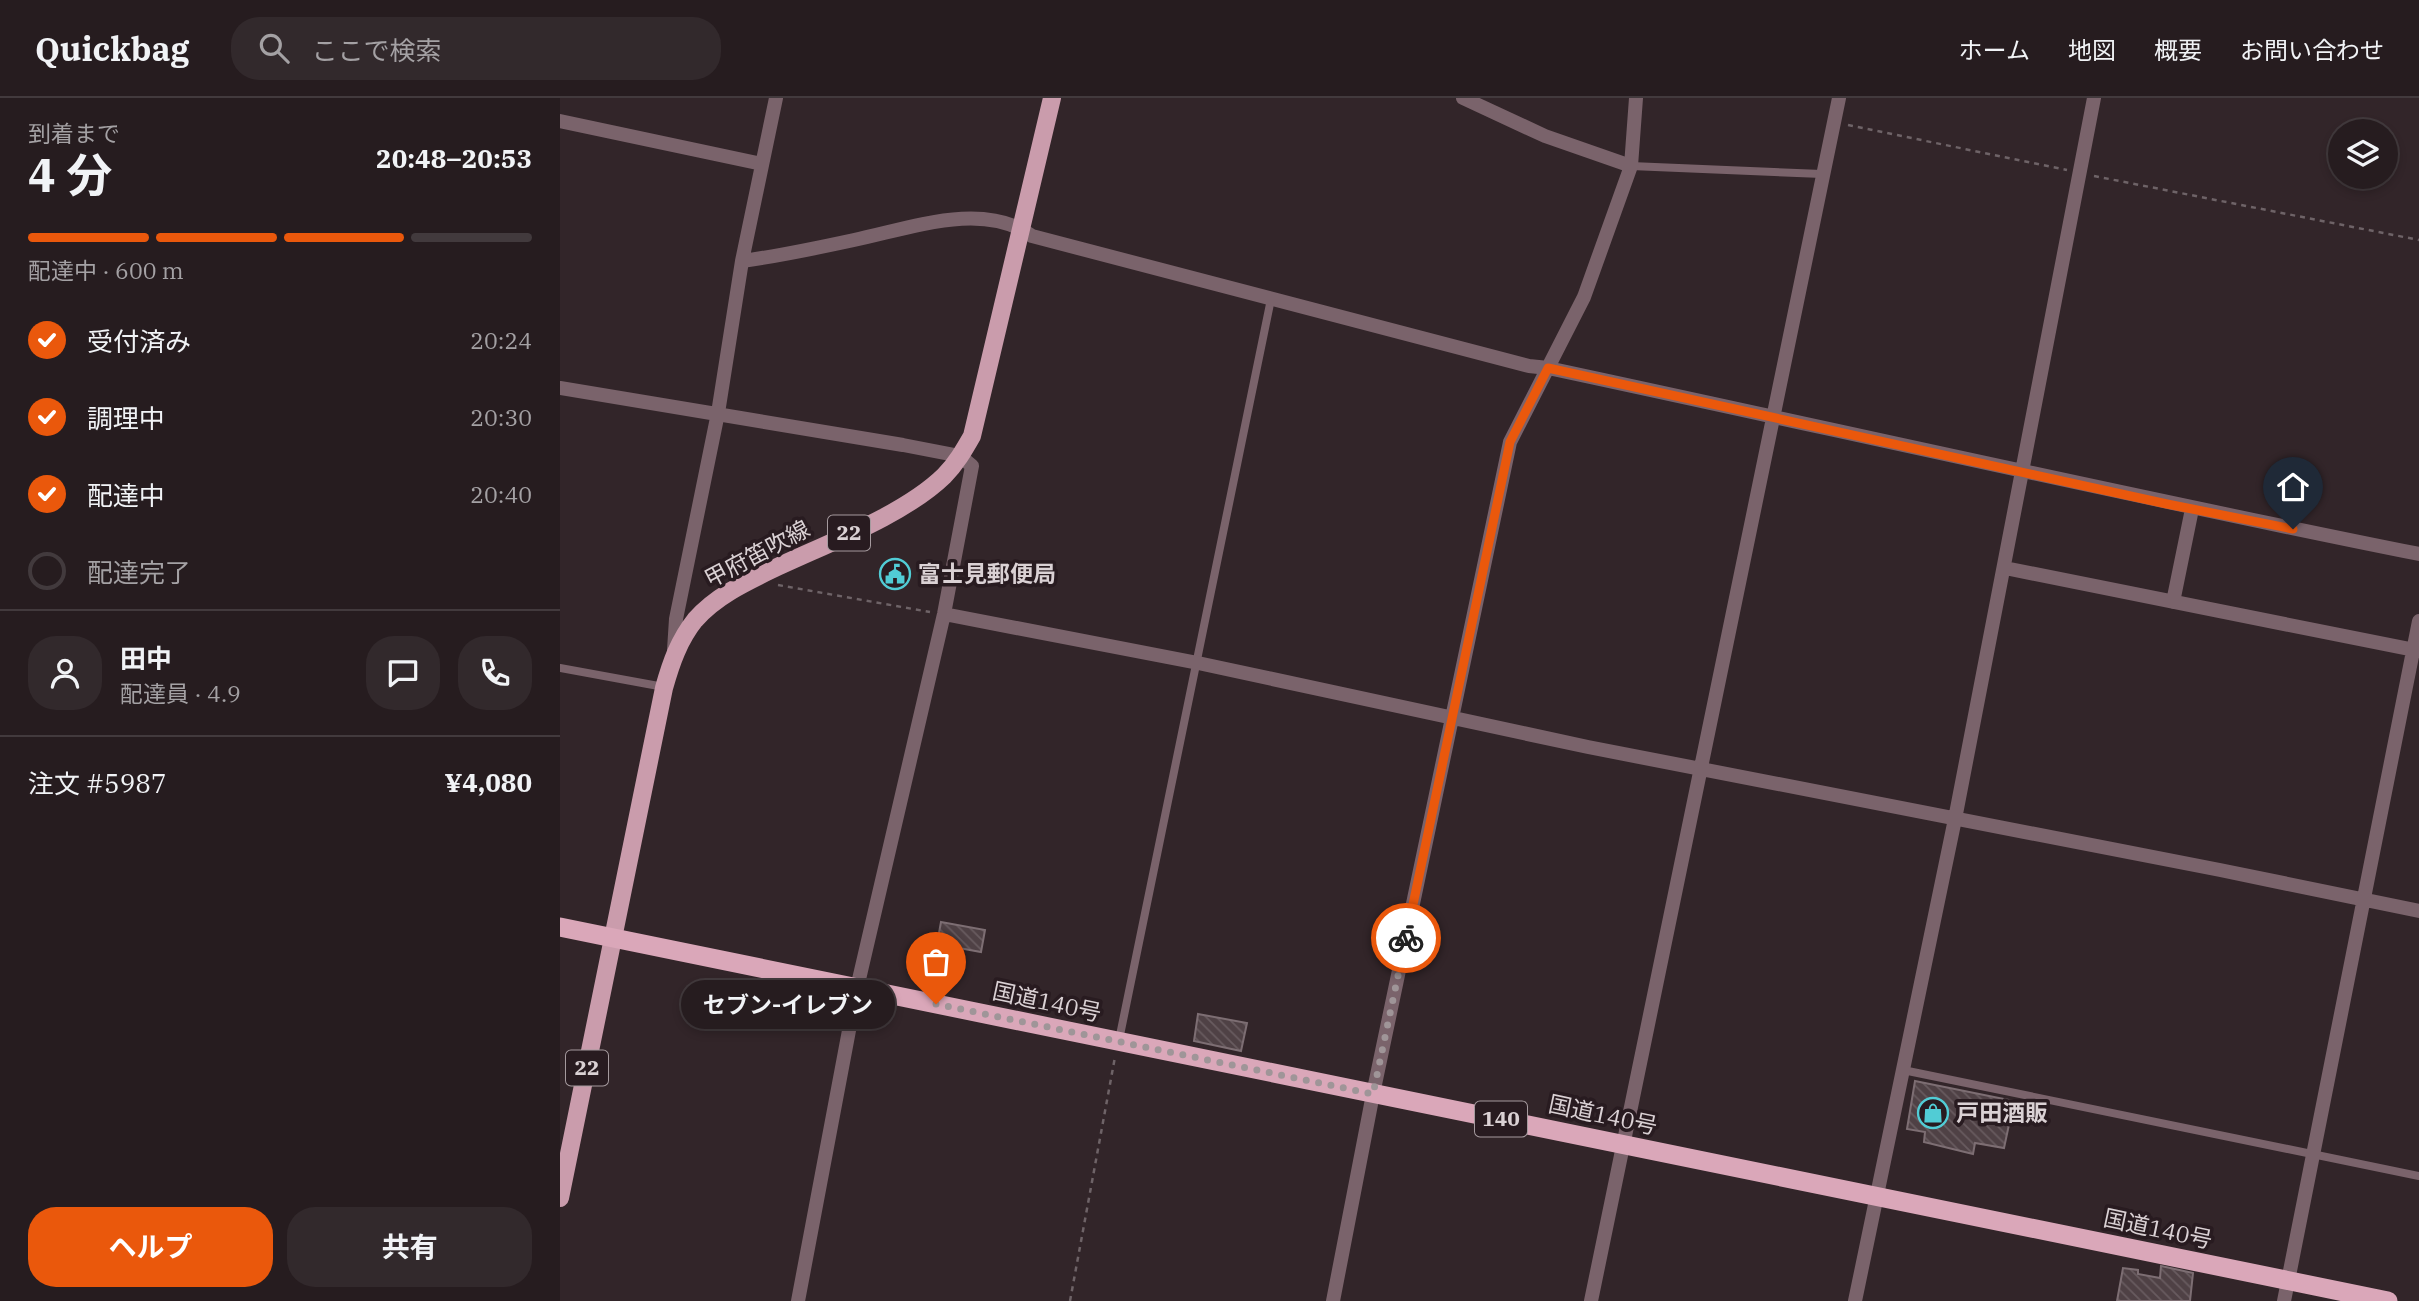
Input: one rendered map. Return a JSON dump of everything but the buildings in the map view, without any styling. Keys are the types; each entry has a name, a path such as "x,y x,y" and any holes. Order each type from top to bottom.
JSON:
{"highway":[{"name":"国道140号","path":"560,927 2388,1301"}],"main road":[{"name":"甲府笛吹線","path":"560,1198 664,688 674,653 695,620 720,597 895,511 928,490 960,456 971,436 1052,98"}],"street":[{"path":"674,653 676,619 718,413 742,261 776,98"},
{"path":"1463,98 1545,136 1631,166"},
{"path":"1333,1301 1373,1094 1510,442 1584,297 1631,166 1636,98"},
{"path":"1591,1301 1839,98"},
{"path":"1855,1301 2005,568 2094,98"},
{"path":"560,121 762,164"},
{"path":"742,261 784,255 896,231 921,223 956,219 999,220 1032,236 1529,366 1773,416 2192,509 2419,554"},
{"path":"560,388 960,456 971,466 944,614 858,988 798,1301"},
{"path":"2173,602 2192,509"},
{"path":"2005,568 2416,650"},
{"path":"944,614 1198,663 1588,747 1701,767 2419,911"},
{"path":"2284,1301 2363,899 2416,650 2419,621"}],"lane":[{"path":"1631,166 1822,174"},
{"path":"1118,1042 1271,299"},
{"path":"560,668 664,688"},
{"path":"1903,1070 2419,1176"}],"path":[{"path":"1834,122 2419,240"},
{"path":"778,585 944,614"},
{"path":"1070,1301 1118,1042"}],"way so far":[{"path":"936,1004 1373,1094 1406,938"}],"place":[{"name":"富士見郵便局","path":"895,574"},
{"name":"セブン-イレブン","path":"936,1004"},
{"name":"戸田酒販","path":"1933,1113"}],"route":[{"path":"1406,938 1510,442 1548,368 2167,504 2293,529"}]}
